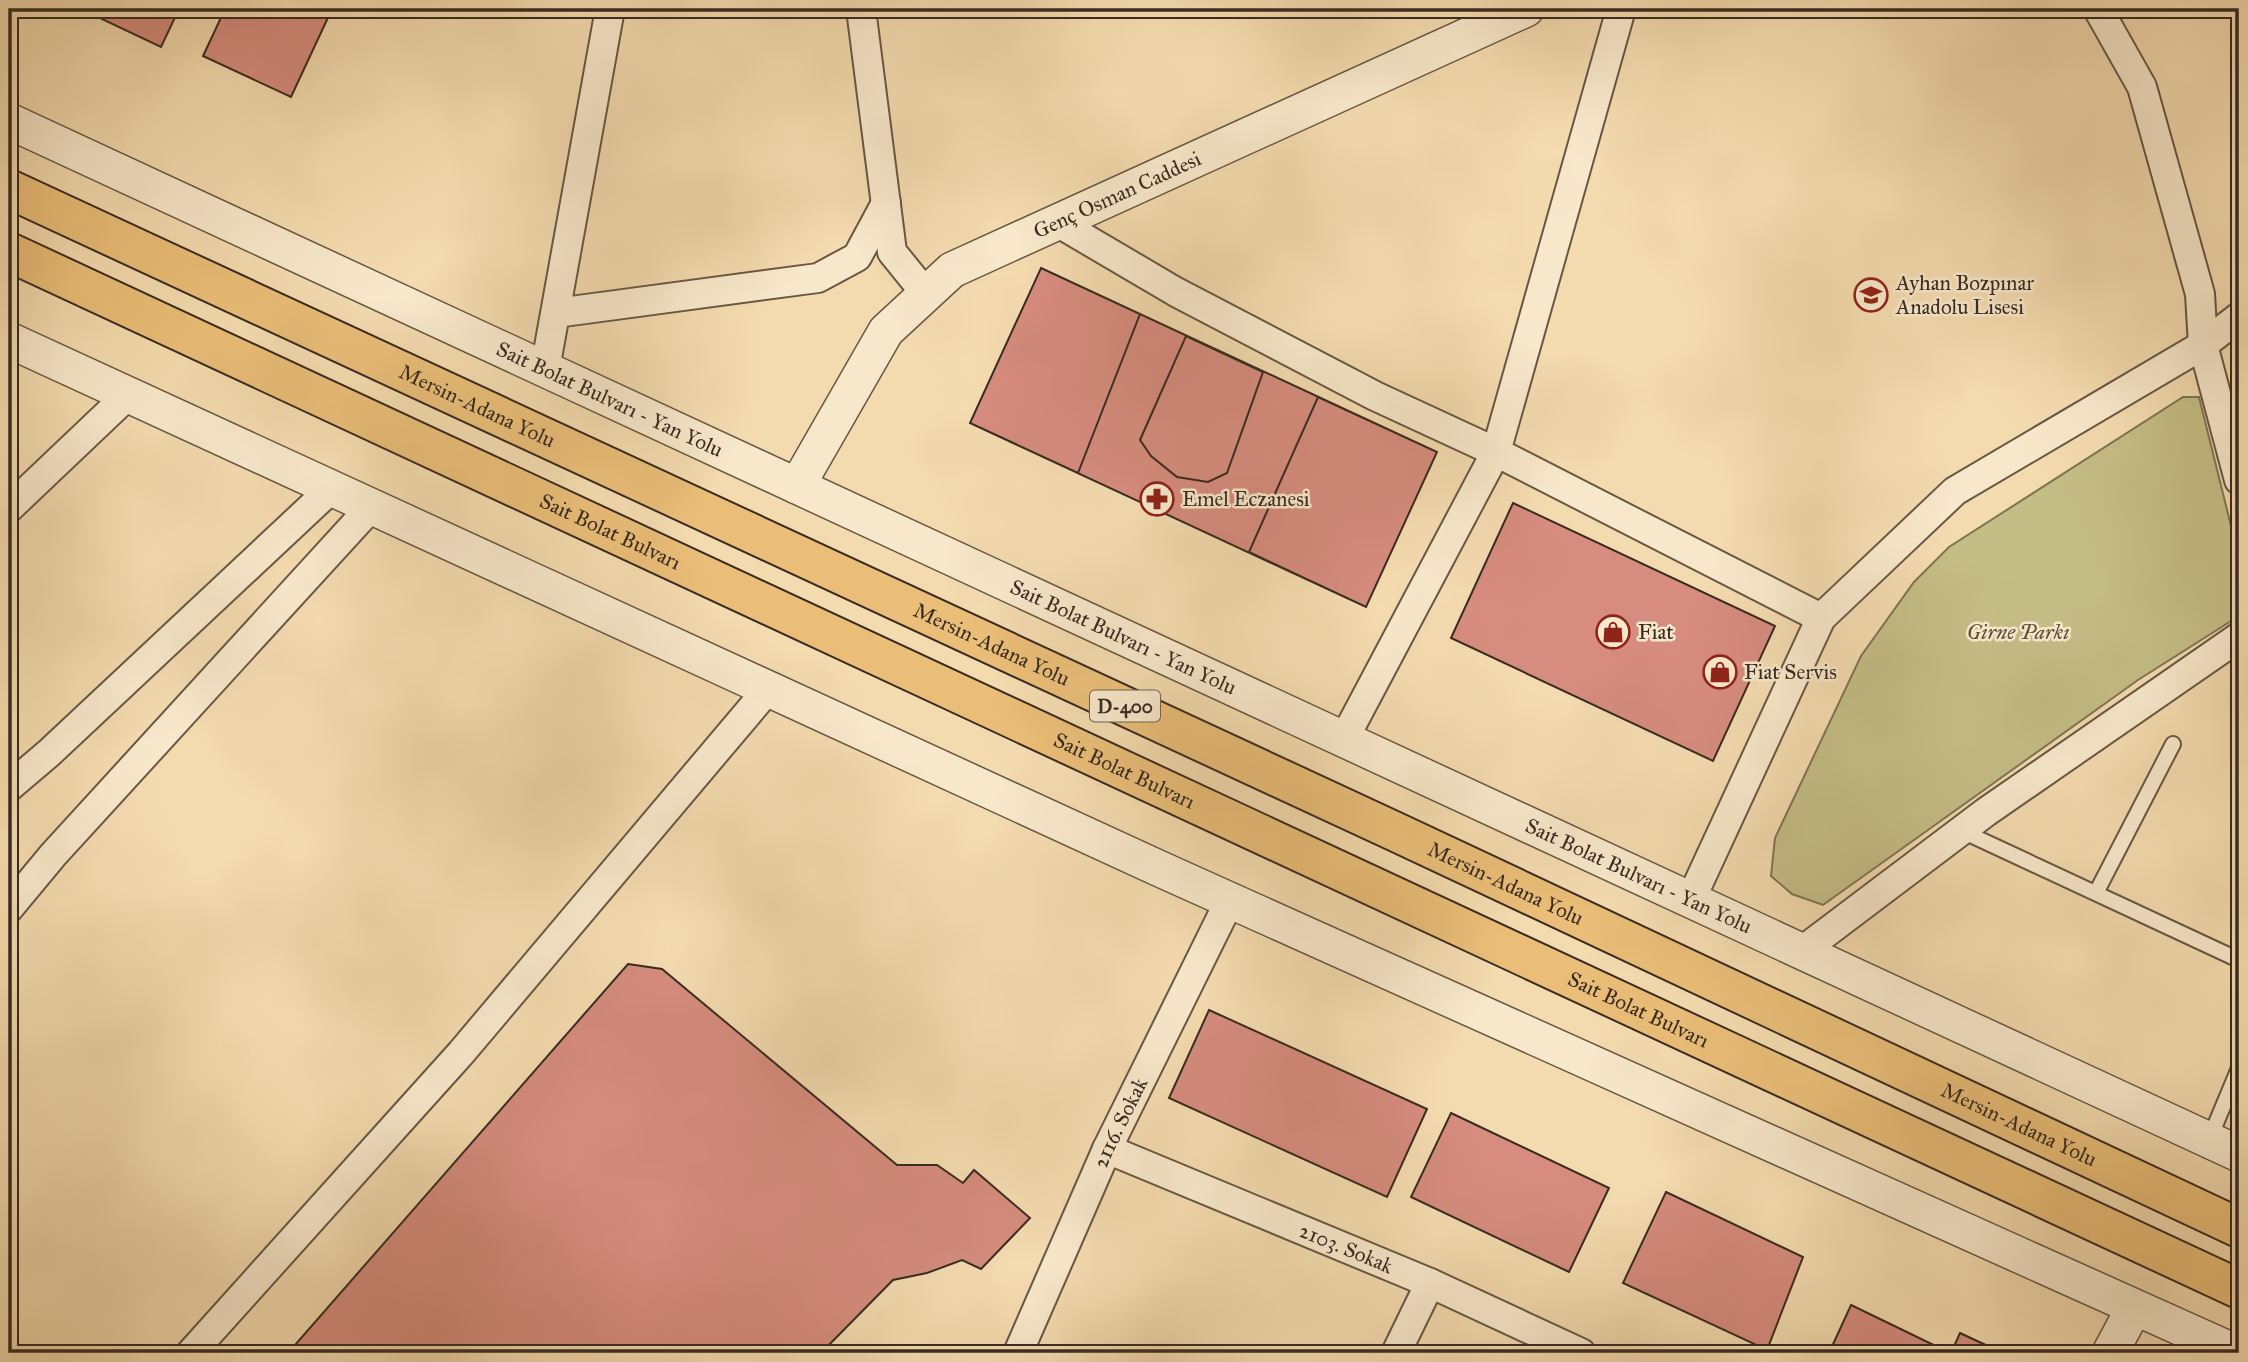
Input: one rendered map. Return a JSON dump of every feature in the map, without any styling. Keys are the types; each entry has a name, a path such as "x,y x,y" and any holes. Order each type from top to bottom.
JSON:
{"highway":[{"name":"Mersin-Adana Yolu","path":"9,189 1396,832 2239,1228"},
{"name":"Sait Bolat Bulvarı","path":"9,252 2239,1289"}],"street":[{"path":"861,9 892,252 926,294"},
{"name":"Genç Osman Caddesi","path":"797,486 886,331 951,270 1526,9"},
{"path":"1344,739 1496,452 1621,9"},
{"path":"2098,9 2142,87 2200,294 2203,345 2239,480"},
{"path":"545,369 605,11"},
{"name":"Sait Bolat Bulvarı - Yan Yolu","path":"9,121 2224,1147"},
{"path":"556,313 818,278 858,257 886,203"},
{"path":"1057,222 1175,292 1375,396 1496,452 1821,618"},
{"path":"1690,899 1821,618 1955,491 2203,345 2239,317"},
{"path":"9,340 1158,868 1231,898 2236,1353"},
{"path":"9,508 129,394"},
{"path":"9,787 50,753 333,487"},
{"path":"9,908 53,855 372,506"},
{"path":"1802,951 1962,831 2239,637"},
{"path":"191,1353 461,1053 769,688"},
{"name":"2116. Sokak","path":"1018,1353 1107,1149 1231,898"},
{"name":"2103. Sokak","path":"1107,1149 1430,1283 1581,1353"},
{"path":"1396,1353 1430,1283"},
{"path":"2110,1353 2134,1308"}],"lane":[{"path":"2096,893 2173,744"},
{"path":"1962,831 2239,960"},
{"path":"2224,1147 2239,1069"}],"green space":[{"name":"Girne Parkı","path":"2183,397 2199,397 2239,558 2239,616 2138,680 1823,905 1792,894 1771,876 1775,838 1861,656 1914,582 1949,547"}],"building":[{"path":"88,9 179,9 161,47 87,12"},
{"path":"225,9 332,9 291,97 203,56"},
{"path":"1041,268 1437,452 1366,607 970,423"},
{"path":"1041,268 1140,314 1078,473 970,423"},
{"path":"1186,336 1263,372 1227,473 1208,482 1177,477 1151,456 1140,440"},
{"path":"1318,397 1437,452 1366,607 1249,552"},
{"name":"Fiat","path":"1513,503 1775,626 1713,761 1451,638"},
{"path":"628,964 662,969 897,1165 937,1165 963,1183 974,1170 1030,1218 981,1269 962,1260 927,1273 893,1280 821,1353 288,1353"},
{"path":"1209,1010 1427,1109 1387,1197 1169,1098"},
{"path":"1451,1113 1609,1188 1569,1272 1411,1197"},
{"path":"1666,1192 1803,1257 1767,1350 1623,1283"},
{"path":"1851,1305 1942,1349 1940,1353 1829,1353"},
{"path":"1960,1333 2003,1353 1951,1353"}],"place":[{"name":"Ayhan Bozpınar Anadolu Lisesi","path":"1871,295"},
{"name":"Emel Eczanesi","path":"1157,499"},
{"name":"Fiat","path":"1613,632"},
{"name":"Fiat Servis","path":"1720,672"}]}
